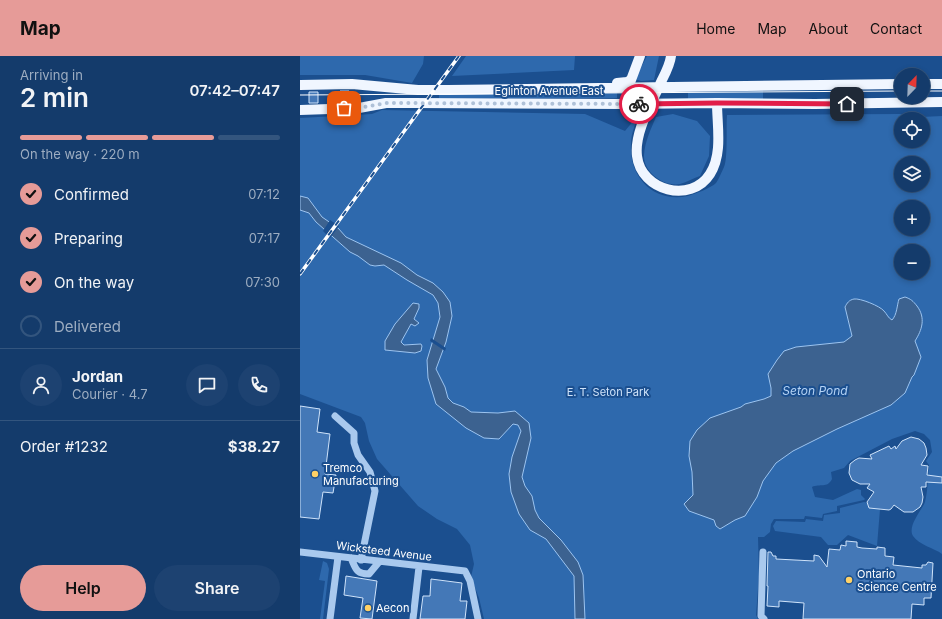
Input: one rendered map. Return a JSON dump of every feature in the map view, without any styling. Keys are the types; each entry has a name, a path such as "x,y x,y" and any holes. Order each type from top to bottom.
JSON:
{"main road":[{"path":"547,88 627,82 631,80 640,56"},
{"path":"670,56 666,72 640,131 636,156 642,171 654,184 676,192 685,191 695,187 705,180 711,173 717,158 717,103"},
{"name":"Eglinton Avenue East","path":"300,85 352,84 418,90 894,84"},
{"path":"930,84 942,84"},
{"name":"Eglinton Avenue East","path":"300,110 359,108 386,103 815,104 942,102"}],"street":[{"path":"335,416 354,433 354,443 358,455 370,472 375,491 361,560"},
{"name":"Wicksteed Avenue","path":"300,552 419,567 465,571 470,580 478,619"},
{"path":"763,552 761,616 764,619"},
{"path":"330,619 338,557"},
{"path":"351,558 358,571 362,574 369,574 379,562"},
{"path":"413,619 419,567"}],"green space":[{"path":"300,56 424,56 423,64 412,83 365,75 300,75"},
{"path":"466,56 575,56 574,70 452,76"},
{"path":"647,56 659,56 654,80 641,81 635,79"},
{"path":"763,91 763,99 688,99 688,92"},
{"path":"617,93 617,98 439,99 439,94"},
{"name":"E. T. Seton Park","path":"382,110 585,114 625,131 634,120 638,112 640,112 631,140 631,156 634,167 639,177 654,192 664,196 676,197 688,196 716,183 725,163 727,115 894,114 894,148 930,148 930,117 942,116 942,554 919,542 913,536 912,532 913,523 925,502 929,465 926,461 932,452 930,440 924,434 915,431 892,439 850,461 844,468 831,472 832,479 828,484 812,487 815,497 833,500 857,489 861,490 861,495 865,499 864,500 837,506 837,511 823,514 822,518 805,516 804,519 774,519 771,524 770,532 764,537 758,537 759,576 756,615 758,619 484,619 479,598 471,577 474,564 470,545 457,529 437,519 418,506 377,459 369,441 365,423 361,417 300,394 300,118 372,114"},
{"path":"673,114 697,121 710,136 709,156 700,176 680,184 667,183 656,177 647,167 644,155 648,135 656,117"},
{"path":"864,502 868,503 868,508 880,509 877,546 848,535 837,545 828,545 821,537 775,531 773,526 776,521 805,522 806,519 823,521 824,515 840,513 840,508"},
{"path":"323,561 327,563 329,569 323,619 320,619 325,581 319,580"}],"water":[{"path":"300,196 308,198 322,217 338,228 346,237 401,263 417,275 433,283 443,292 450,302 452,316 446,342 436,369 445,387 448,398 453,403 464,407 471,412 498,413 515,411 529,423 531,438 522,477 525,486 532,496 535,510 539,518 561,540 578,562 583,575 585,619 575,619 574,576 546,539 530,530 519,514 511,492 509,474 512,457 521,431 518,425 513,424 499,439 484,438 466,428 436,404 428,378 427,360 440,317 438,303 433,295 384,265 370,265 350,252 316,222 309,213 300,210"},
{"name":"Seton Pond","path":"905,297 912,300 920,310 922,324 920,333 915,341 921,357 905,393 891,405 837,429 793,451 776,463 763,481 757,497 745,516 720,529 716,526 714,520 689,511 684,504 693,495 692,472 689,456 690,441 697,430 710,418 741,407 745,404 771,396 768,374 784,351 796,347 844,342 852,336 845,307 849,301 857,299 865,301 882,309 892,320 896,313 899,299"},
{"path":"413,303 419,304 419,308 414,319 419,323 415,326 411,324 401,342 404,345 421,344 421,351 415,353 385,350 385,341 395,324"}],"pier":[{"path":"330,220 339,226 330,238 323,231"},
{"path":"431,338 446,348 445,351 430,341"}],"building":[{"path":"340,91 349,91 350,102 340,102"},
{"path":"309,92 318,92 318,103 309,103"},
{"name":"Tremco Manufacturing","path":"300,406 320,409 317,432 330,434 325,474 336,475 333,493 323,492 319,519 300,517"},
{"path":"911,437 919,439 924,443 927,455 921,465 928,466 927,475 942,477 942,483 926,482 926,487 921,487 923,497 922,503 920,507 913,512 904,512 894,505 889,510 869,508 867,502 874,492 867,488 870,484 860,484 852,480 849,473 850,464 859,458 872,459 870,455 889,446 891,449 895,446 896,449 902,441"},
{"name":"Ontario Science Centre","path":"846,541 857,542 857,547 862,548 885,548 885,556 894,557 893,565 922,568 922,565 926,565 928,562 933,563 931,598 924,598 924,605 912,604 911,619 803,619 804,603 779,601 779,607 767,606 768,552 771,552 773,556 776,556 776,559 814,561 814,555 819,556 827,567 829,549 840,550 841,545 846,546"},
{"name":"Aecon","path":"346,576 377,581 372,619 360,618 363,598 344,595"},
{"path":"431,579 462,583 460,601 467,601 465,619 420,619 423,596 430,596"}],"tram line":[{"path":"300,95 894,91"},
{"path":"930,91 942,91"}],"railway":[{"path":"300,274 459,56"}],"way so far":[{"path":"344,108 359,108 386,103 639,104"}],"place":[{"name":"Tremco Manufacturing","path":"315,474"},
{"name":"Ontario Science Centre","path":"849,580"},
{"name":"Aecon","path":"368,608"}],"route":[{"path":"639,104 847,104"}]}
